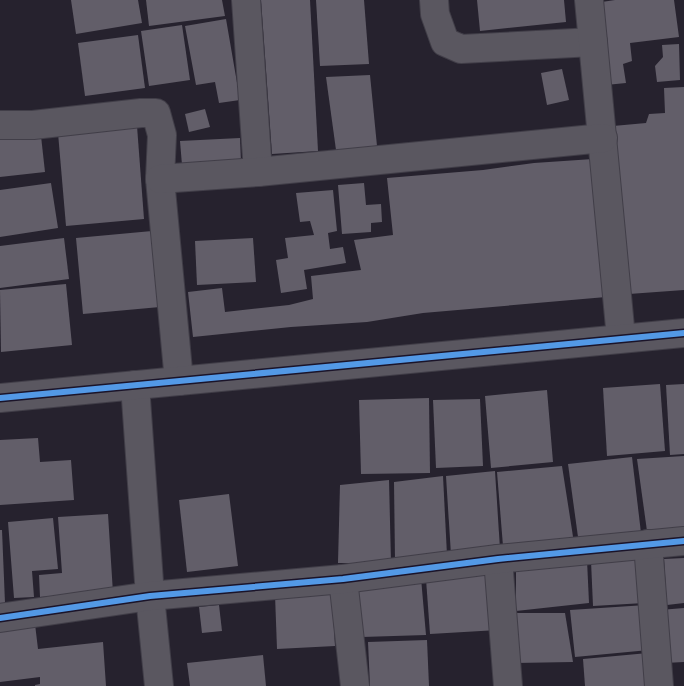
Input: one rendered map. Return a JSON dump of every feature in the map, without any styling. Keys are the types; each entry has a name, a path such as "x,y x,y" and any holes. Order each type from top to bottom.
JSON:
{"street":[{"path":"246,0 258,172"},
{"path":"434,0 435,14 445,42 461,49 593,42"},
{"path":"589,0 621,338"},
{"path":"0,125 33,125 156,113 162,135 160,180 179,381"},
{"path":"160,180 603,138"},
{"path":"0,398 684,333"},
{"path":"135,385 150,596 159,686"},
{"path":"0,618 150,596 343,579 498,559 684,541"},
{"path":"648,544 659,686"},
{"path":"498,559 508,686"},
{"path":"343,579 355,686"}],"building":[{"path":"71,0 138,0 142,23 76,34"},
{"path":"146,0 222,0 225,16 149,26"},
{"path":"261,0 310,0 318,151 272,154"},
{"path":"316,0 364,0 369,64 320,66"},
{"path":"477,0 564,0 566,22 480,31"},
{"path":"615,0 674,0 679,37 630,43 632,61 623,64 626,83 606,85 595,3"},
{"path":"226,19 240,100 219,103 215,82 196,85 185,26"},
{"path":"182,25 190,80 149,86 141,31"},
{"path":"138,35 145,88 85,96 78,43"},
{"path":"679,44 680,80 657,82 655,66 663,57 662,45"},
{"path":"562,69 569,100 547,105 541,73"},
{"path":"370,75 377,146 336,150 326,77"},
{"path":"684,87 684,290 629,294 613,126 646,123 649,114 665,113 664,88"},
{"path":"205,109 210,127 189,132 185,114"},
{"path":"137,126 144,219 66,226 58,133"},
{"path":"40,127 45,172 0,177 0,131"},
{"path":"240,138 241,162 182,165 180,141"},
{"path":"593,159 606,297 423,313 367,322 291,327 193,337 188,292 222,288 225,312 289,305 313,299 311,276 361,270 354,240 393,235 387,178"},
{"path":"51,183 58,228 0,237 0,190"},
{"path":"364,183 366,205 381,204 382,222 371,223 371,232 342,234 338,185"},
{"path":"333,190 337,231 328,233 330,249 343,247 346,263 304,270 307,289 281,293 276,260 288,258 285,238 314,235 310,221 300,222 296,193"},
{"path":"152,231 160,307 83,314 76,238"},
{"path":"64,238 69,279 0,288 0,246"},
{"path":"253,238 256,282 197,285 195,241"},
{"path":"66,284 72,345 1,352 0,290"},
{"path":"660,384 665,451 607,456 603,388"},
{"path":"684,384 684,454 670,455 666,385"},
{"path":"547,390 553,462 491,468 485,396"},
{"path":"429,398 430,473 361,474 359,400"},
{"path":"480,399 483,466 436,468 433,400"},
{"path":"38,438 40,462 71,460 74,500 0,505 0,440"},
{"path":"684,456 684,530 647,531 637,459"},
{"path":"632,457 641,533 578,537 568,464"},
{"path":"562,466 574,543 503,546 497,472"},
{"path":"495,471 500,549 451,555 446,476"},
{"path":"443,476 447,555 395,560 394,482"},
{"path":"389,480 391,563 338,563 340,485"},
{"path":"229,494 238,566 187,572 179,500"},
{"path":"108,514 113,593 40,597 39,575 62,573 58,517"},
{"path":"53,518 58,569 32,571 34,597 14,598 8,522"},
{"path":"0,530 2,530 5,603 0,604"},
{"path":"643,557 644,603 593,606 591,561"},
{"path":"684,558 684,603 667,605 664,559"},
{"path":"587,560 589,603 516,611 516,565"},
{"path":"494,574 498,630 430,634 426,579"},
{"path":"421,578 426,635 362,637 357,584"},
{"path":"275,595 332,595 335,646 277,649"},
{"path":"219,605 222,631 202,633 199,607"},
{"path":"646,605 649,650 575,657 570,610"},
{"path":"684,608 684,662 665,663 660,610"},
{"path":"512,613 565,613 573,662 515,663"},
{"path":"35,624 38,649 103,642 106,686 35,686 40,684 40,677 0,682 0,627"},
{"path":"427,640 429,686 370,686 368,642"},
{"path":"648,653 649,686 585,686 583,659"},
{"path":"263,655 266,686 190,686 187,663"}],"cycle path":[{"path":"0,398 684,333"},
{"path":"0,618 150,596 343,579 498,559 684,541"}]}
